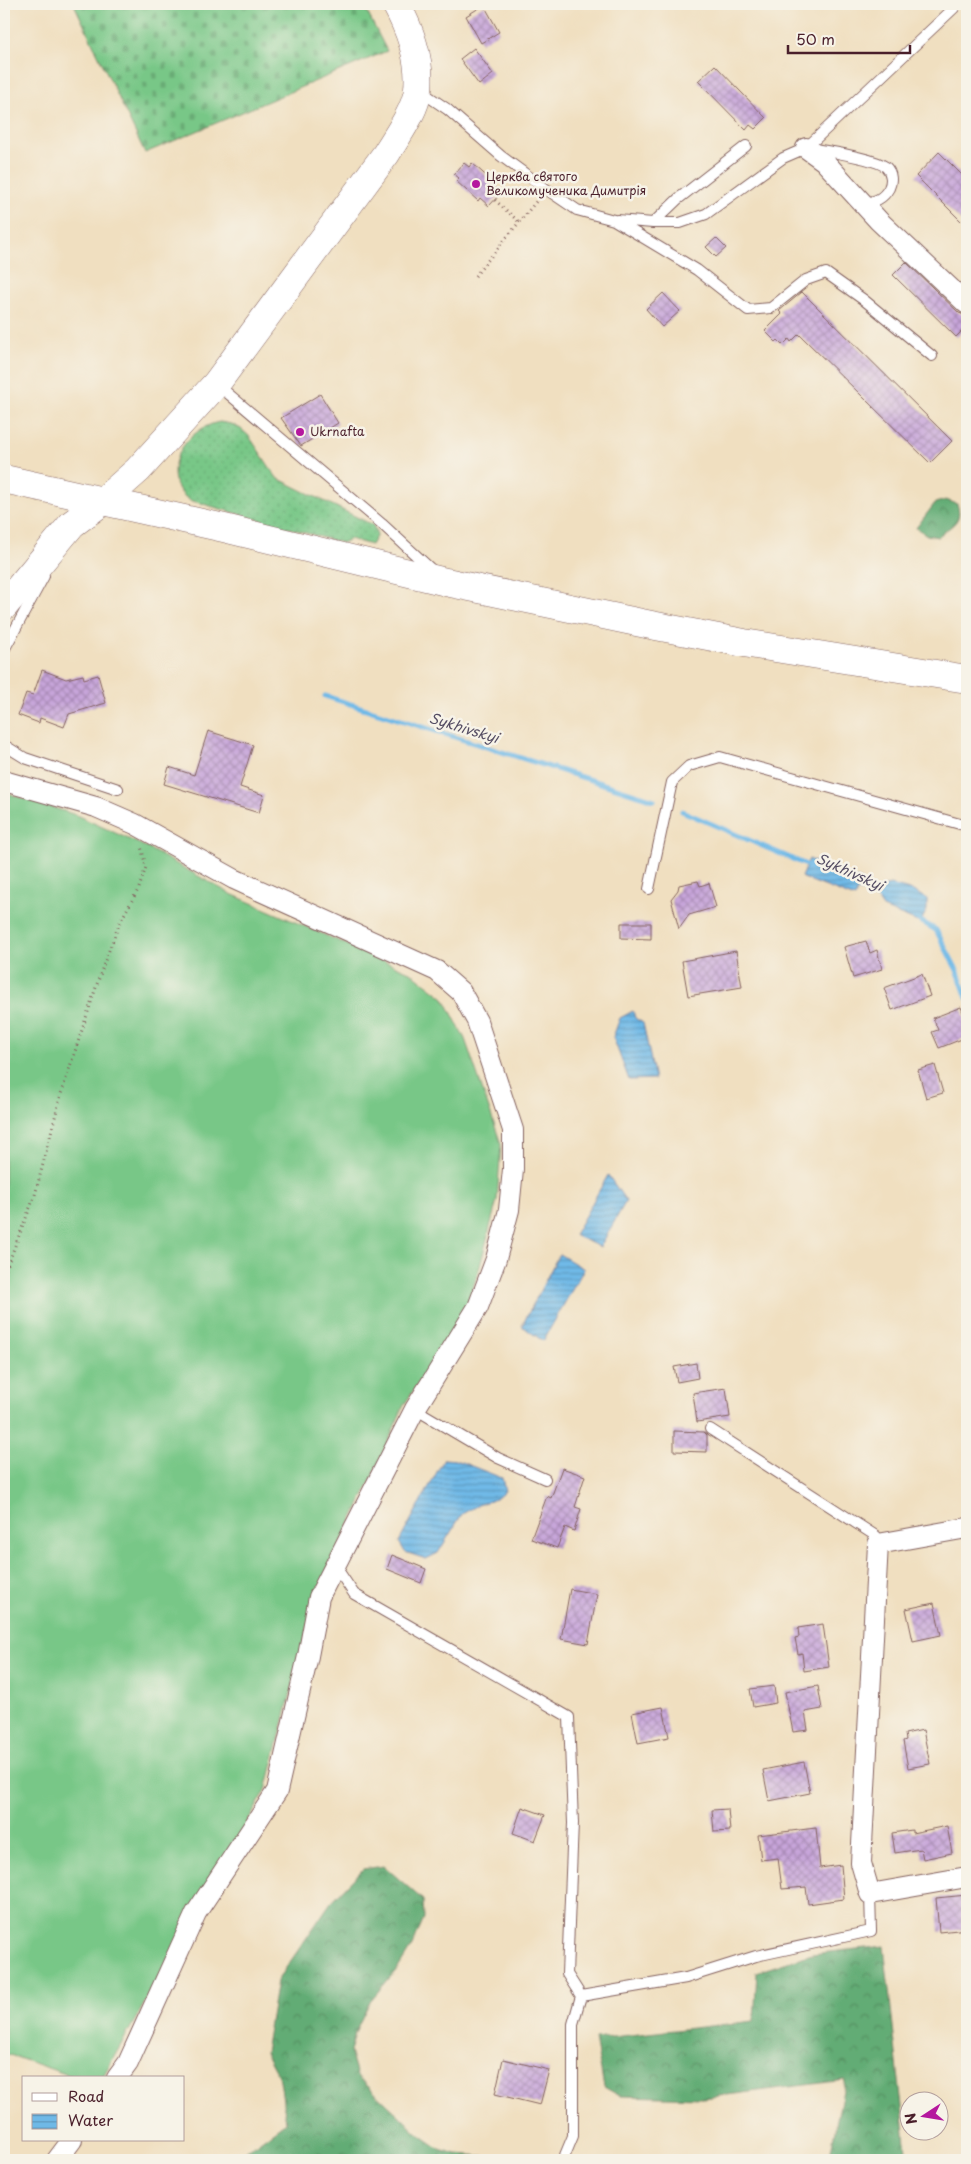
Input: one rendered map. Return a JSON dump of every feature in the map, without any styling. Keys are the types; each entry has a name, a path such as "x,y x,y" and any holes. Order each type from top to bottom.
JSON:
{"main road":[{"path":"4,606 72,524 104,501 138,470 216,384 386,154 408,118 418,89 416,62 408,26 396,4"},
{"path":"4,479 224,528 446,582 744,643 967,679"}],"street":[{"path":"806,148 824,161 879,221 967,304"},
{"path":"4,781 96,807 135,824 234,879 437,971 461,992 477,1021 513,1130 513,1168 508,1210 496,1259 478,1307 414,1409 336,1567 319,1597 278,1791 196,1913 128,2063 118,2076"},
{"path":"967,1528 878,1544 861,1863 870,1894 967,1877"},
{"path":"57,2160 70,2142"}],"lane":[{"path":"418,89 446,109 501,156 577,210 614,220 653,223 680,222 706,214 784,158 806,148 954,8"},
{"path":"653,223 678,199 746,146"},
{"path":"806,148 838,153 880,164 887,168 891,174 892,183 886,193 879,199 863,204"},
{"path":"614,220 697,270 748,310 771,308 806,280 826,274 864,300 932,356"},
{"path":"216,384 382,524 446,582"},
{"path":"4,650 72,524"},
{"path":"4,745 25,758 118,789"},
{"path":"649,889 672,782 689,766 720,758 967,826"},
{"path":"414,1409 498,1458 545,1479"},
{"path":"710,1429 876,1536 878,1544"},
{"path":"336,1567 354,1594 569,1717 572,1823 567,1974 581,1996 573,2024 573,2136 563,2160"},
{"path":"581,1996 686,1978 756,1956 871,1931 870,1894"}],"path":[{"path":"475,276 546,189"},
{"path":"495,200 520,222"},
{"path":"4,1274 35,1195 61,1094 103,966 120,922 139,888 146,867 135,824"}],"green space":[{"path":"74,4 363,4 387,51 145,153"},
{"path":"220,422 231,424 249,436 277,478 373,525 377,535 371,545 350,539 342,543 189,500 179,489 174,478 175,465 179,453 186,442 196,433"},
{"path":"946,500 957,504 959,510 959,516 954,524 938,537 927,535 916,528 935,503"},
{"path":"4,792 76,815 144,846 231,894 412,973 444,998 465,1039 501,1144 497,1200 480,1266 465,1312 404,1405 368,1487 316,1595 266,1790 103,2076 71,2076 4,2053"},
{"path":"384,1866 423,1900 424,1918 412,1946 399,1967 370,2001 355,2032 350,2052 357,2076 420,2135 440,2149 456,2154 513,2158 516,2160 234,2160 286,2122 280,2080 265,2052 277,1981 331,1902 363,1869"},
{"path":"884,1946 900,2092 898,2092 898,2142 906,2142 907,2151 878,2157 876,2160 829,2160 845,2080 703,2098 620,2096 604,2087 595,2039 754,2021 757,1972 812,1954"}],"water":[{"path":"809,859 861,880 855,898 801,877"},
{"path":"891,885 913,891 927,899 927,910 920,923 883,908 879,902 882,887"},
{"path":"633,1011 635,1018 643,1023 655,1079 629,1080 613,1037 620,1018"},
{"path":"608,1175 626,1201 600,1247 574,1235"},
{"path":"559,1254 584,1269 543,1341 522,1326"},
{"path":"444,1459 456,1460 502,1478 505,1491 496,1499 480,1504 462,1514 438,1553 426,1559 405,1552 399,1542"}],"building":[{"path":"484,5 499,32 481,43 466,16"},
{"path":"474,48 493,74 479,85 460,59"},
{"path":"715,65 766,118 755,129 750,125 746,130 698,81"},
{"path":"939,152 967,180 967,227 916,176"},
{"name":"Церква святого Великомученика Димитрія","path":"464,163 469,167 472,163 494,183 492,185 501,193 489,206 480,198 478,201 456,181 459,178 454,174"},
{"path":"716,238 726,248 716,257 706,247"},
{"path":"906,262 959,313 967,316 967,326 956,337 893,275"},
{"path":"802,292 952,441 930,463 799,334 791,342 789,339 783,345 778,340 776,342 765,331 782,314 779,311"},
{"path":"663,293 680,311 662,327 646,309"},
{"path":"320,394 338,423 301,446 281,418"},
{"path":"42,670 66,679 83,675 84,679 98,675 106,703 69,714 64,727 40,718 39,723 18,715 26,693 33,695"},
{"path":"208,731 253,745 240,787 264,795 259,813 164,784 169,767 194,775"},
{"path":"698,881 700,886 709,883 716,907 689,915 679,929 671,899 678,890 679,885"},
{"path":"621,923 651,923 651,939 621,938"},
{"path":"866,941 870,953 877,950 882,969 853,978 844,947"},
{"path":"736,951 742,987 688,996 682,961"},
{"path":"922,974 930,996 892,1010 884,988"},
{"path":"961,1007 967,1023 967,1037 939,1048 932,1032 938,1030 933,1018"},
{"path":"935,1065 943,1093 926,1098 918,1070"},
{"path":"696,1363 698,1378 677,1382 674,1367"},
{"path":"726,1388 730,1417 697,1422 693,1393"},
{"path":"674,1431 704,1432 707,1435 707,1452 674,1451"},
{"path":"562,1468 585,1476 575,1507 581,1509 574,1531 565,1527 557,1548 531,1539 547,1496 551,1498"},
{"path":"392,1555 426,1569 421,1583 387,1569"},
{"path":"570,1589 597,1594 588,1644 561,1639"},
{"path":"934,1603 941,1635 913,1641 906,1609"},
{"path":"823,1624 829,1667 804,1671 802,1653 798,1654 795,1638 799,1637 798,1628"},
{"path":"774,1686 776,1703 753,1707 750,1689"},
{"path":"818,1686 822,1709 805,1712 808,1730 793,1732 785,1692"},
{"path":"663,1707 669,1737 638,1743 632,1713"},
{"path":"923,1730 930,1764 908,1768 903,1741 906,1740 905,1734"},
{"path":"804,1762 810,1793 769,1801 763,1770"},
{"path":"522,1807 545,1815 535,1841 513,1833"},
{"path":"728,1809 730,1831 714,1832 712,1810"},
{"path":"947,1826 952,1853 923,1859 921,1849 895,1853 892,1833 912,1830 912,1833"},
{"path":"816,1828 820,1868 841,1865 844,1899 808,1904 806,1887 782,1889 778,1858 761,1860 758,1835"},
{"path":"967,1895 967,1929 939,1932 936,1898"},
{"path":"503,2059 549,2070 540,2105 495,2094"}],"waterway":[{"name":"Sykhivskyi","path":"325,696 654,800"},
{"name":"Sykhivskyi","path":"682,811 811,867"},
{"name":"Sykhivskyi","path":"853,885 886,901"},
{"name":"Sykhivskyi","path":"917,919 936,930 958,972 967,998"}],"place":[{"name":"Церква святого Великомученика Димитрія","path":"476,184"},
{"name":"Ukrnafta","path":"300,432"}]}
